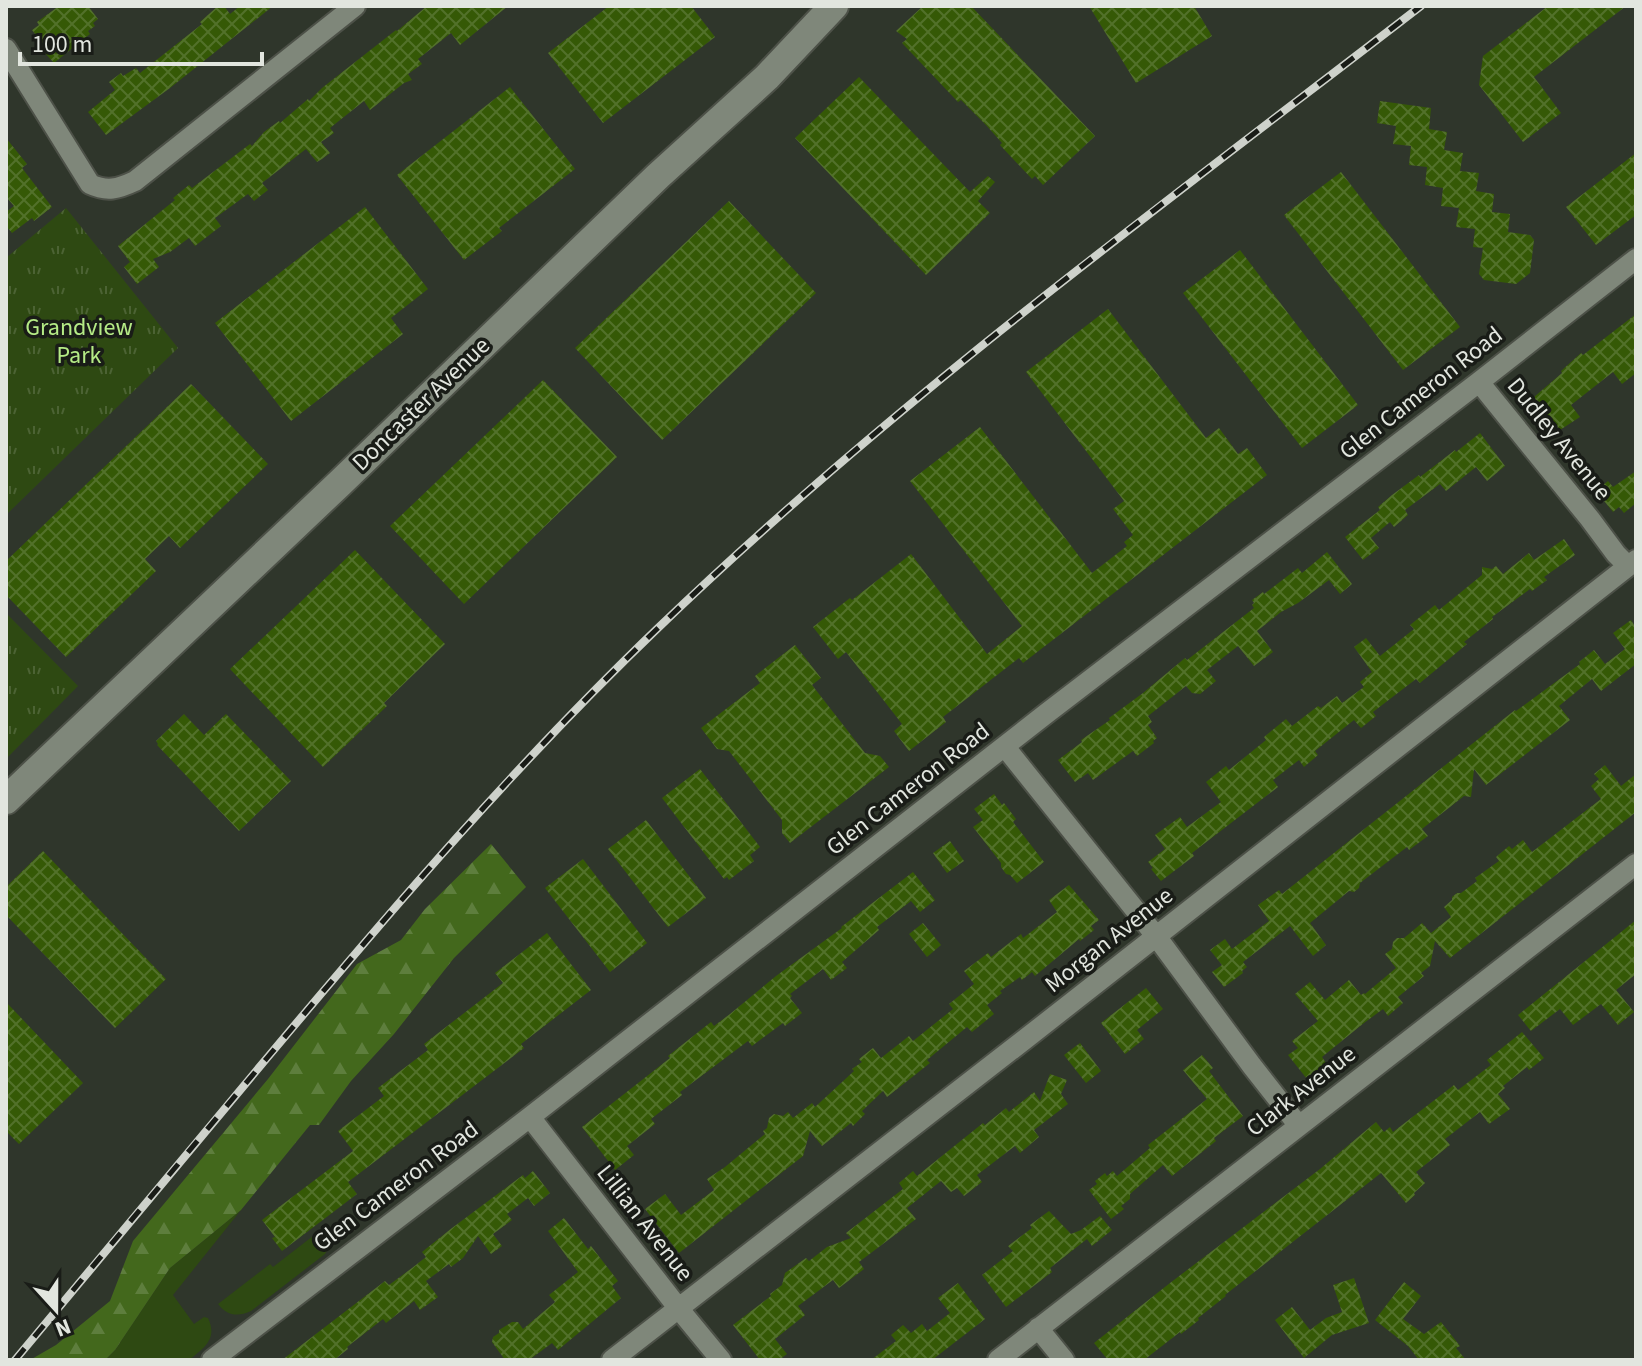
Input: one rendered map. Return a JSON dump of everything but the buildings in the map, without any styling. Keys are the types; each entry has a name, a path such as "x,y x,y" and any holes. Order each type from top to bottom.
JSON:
{"street":[{"path":"6,49 90,184 99,188 120,189 135,181 355,6"},
{"name":"Doncaster Avenue","path":"6,800 658,176 767,77 834,6"},
{"name":"Glen Cameron Road","path":"212,1360 1636,259"},
{"name":"Dudley Avenue","path":"1479,382 1616,554 1632,563"},
{"name":"Morgan Avenue","path":"612,1360 1632,563"},
{"path":"1005,747 1156,936 1299,1126"},
{"name":"Clark Avenue","path":"998,1360 1636,864"},
{"name":"Lillian Avenue","path":"530,1117 721,1360"},
{"path":"1038,1328 1064,1360"}],"green space":[{"name":"Grandview Park","path":"66,208 178,348 6,515 6,258"},
{"path":"6,613 78,686 6,759"},
{"path":"491,844 526,887 454,958 394,1034 351,1081 319,1125 310,1125 241,1210 170,1268 105,1360 30,1360 56,1345 110,1301 133,1241 268,1079 357,964 401,940 425,909"},
{"path":"241,1210 173,1295 194,1324 204,1317 208,1318 211,1332 204,1347 189,1360 105,1360 170,1268"},
{"path":"322,1229 331,1243 325,1254 251,1311 233,1314 218,1304 270,1264 273,1267"}],"railway":[{"path":"15,1360 409,892 555,731 658,628 748,544 935,384 1031,306 1421,6"}]}
